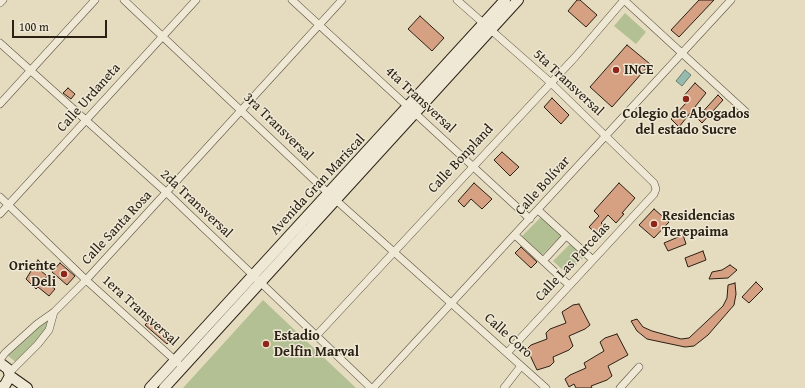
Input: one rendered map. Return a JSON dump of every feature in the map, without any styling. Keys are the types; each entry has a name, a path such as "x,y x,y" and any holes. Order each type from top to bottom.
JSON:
{"street":[{"path":"0,104 95,0"},
{"name":"3ra Transversal","path":"124,0 332,196 395,251 452,304"},
{"name":"Calle Urdaneta","path":"0,214 196,0"},
{"name":"4ta Transversal","path":"292,0 530,219"},
{"name":"Calle Santa Rosa","path":"0,360 5,353 43,318 54,312 86,280 342,0"},
{"name":"5ta Transversal","path":"457,0 550,82 654,183 656,189"},
{"name":"Avenida Gran Mariscal","path":"487,27 505,0"},
{"name":"Avenida Gran Mariscal","path":"164,388 179,364 254,275 332,196 487,27 518,0"},
{"path":"624,0 746,112"},
{"name":"Calle Bonpland","path":"316,336 624,0"},
{"name":"Calle Bolívar","path":"372,388 516,236 605,136 731,0"},
{"name":"2da Transversal","path":"0,43 32,70 167,193 372,388"},
{"name":"Calle Las Parcelas","path":"507,352 654,194 656,189"},
{"name":"Avenida Gran Mariscal","path":"150,388 179,364 261,283 332,196"},
{"name":"1era Transversal","path":"0,197 86,280 179,364"},
{"path":"538,210 593,260"},
{"path":"516,236 569,285"},
{"path":"543,261 566,236"},
{"name":"Calle Coro","path":"452,304 546,388"},
{"name":"Calle Santa Rosa","path":"7,382 49,330 54,312"},
{"path":"0,363 6,366 7,382 27,388"},
{"path":"504,388 521,366"},
{"path":"620,388 639,367"}],"green space":[{"path":"625,13 646,32 636,44 614,26"},
{"path":"542,216 562,235 542,255 522,236"},
{"path":"570,244 584,257 567,274 553,261"},
{"name":"Estadio Delfin Marval","path":"263,300 356,388 183,388"},
{"path":"46,321 50,324 18,364 6,354"}],"water":[{"path":"685,70 691,75 682,86 676,81"}],"building":[{"path":"577,0 580,0 597,15 586,27 568,11"},
{"path":"699,0 714,0 679,37 671,30"},
{"path":"420,16 444,38 432,51 408,29"},
{"path":"627,45 650,64 612,107 590,87"},
{"path":"695,83 706,93 679,127 671,119 687,102 682,98"},
{"path":"68,88 75,94 71,99 63,93"},
{"path":"718,95 723,100 702,123 697,118"},
{"path":"552,98 569,115 561,124 544,107"},
{"path":"502,152 519,167 510,176 494,160"},
{"path":"474,183 492,199 482,209 471,199 464,207 458,201"},
{"path":"619,183 635,198 622,213 624,214 616,223 608,215 601,223 608,229 601,238 589,227 599,216 594,211"},
{"name":"Residencias Terepaima","path":"654,209 669,222 654,238 639,225"},
{"path":"683,235 686,244 668,251 664,243"},
{"path":"521,247 537,262 531,268 515,253"},
{"path":"703,251 706,260 688,267 685,258"},
{"path":"38,260 44,266 40,270 47,276 44,280 55,289 49,296 38,287 36,289 26,279"},
{"name":"Oriente Deli","path":"60,263 75,276 67,285 52,272"},
{"path":"730,265 737,270 728,278 709,279 712,272 722,270"},
{"path":"756,282 763,289 749,303 742,297"},
{"path":"735,283 736,294 734,305 708,335 694,346 685,347 647,339 637,331 631,321 637,319 643,327 652,331 681,339 689,338 723,306 727,298 728,285"},
{"path":"579,304 590,325 585,329 569,336 573,346 569,350 553,357 554,362 550,366 537,370 527,349 531,345 547,339 546,333 550,329 566,323 562,312 573,305"},
{"path":"151,318 173,337 167,344 145,325"},
{"path":"617,334 628,355 608,366 612,376 607,380 591,386 592,388 576,388 574,384 569,387 565,379 570,375 586,368 584,363 604,351 600,342 605,338"}],"place":[{"name":"INCE","path":"616,70"},
{"name":"Colegio de Abogados del estado Sucre","path":"686,99"},
{"name":"Residencias Terepaima","path":"654,224"},
{"name":"Oriente Deli","path":"64,274"},
{"name":"Estadio Delfin Marval","path":"266,344"}]}
